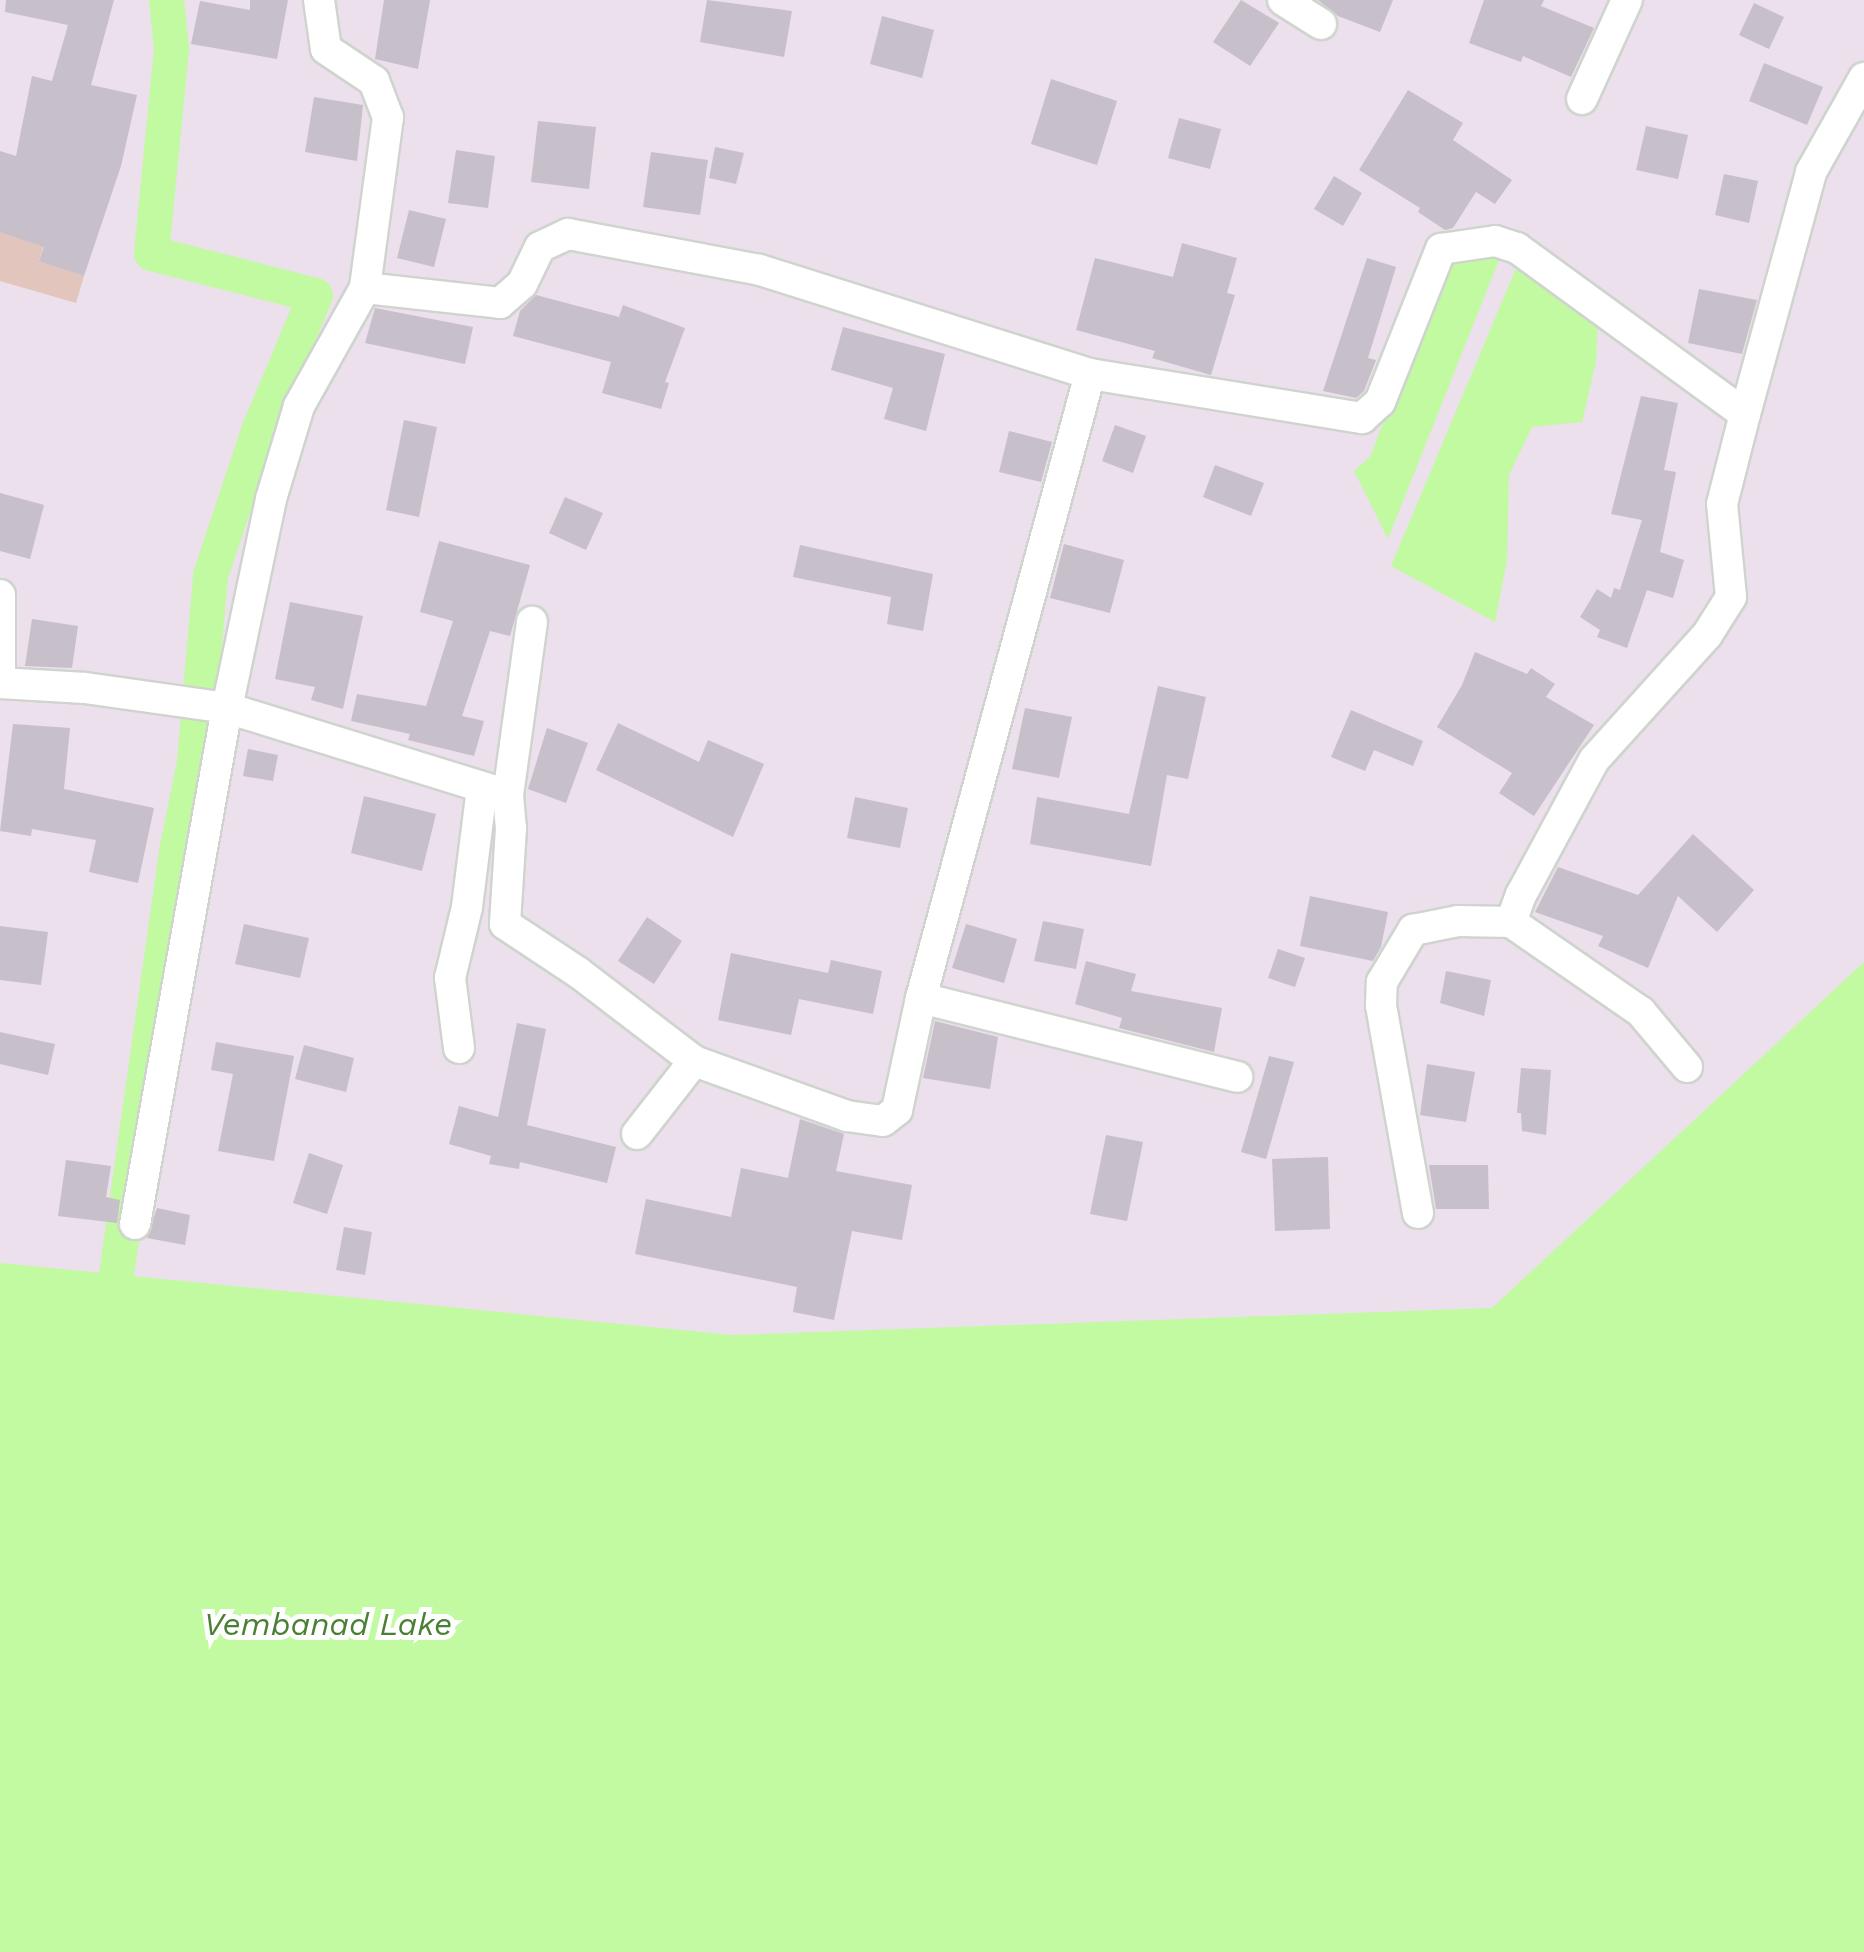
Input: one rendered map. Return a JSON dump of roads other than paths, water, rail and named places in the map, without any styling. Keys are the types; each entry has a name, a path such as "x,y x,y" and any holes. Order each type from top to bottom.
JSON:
{"street":[{"path":"135,1224 210,706 300,406 365,288 388,117 374,81 326,49 319,0"},
{"path":"1283,0 1321,24"},
{"path":"1582,99 1627,0"},
{"path":"1511,922 1520,895 1594,760 1707,635 1731,596 1722,504 1745,414 1811,172 1864,78"},
{"path":"365,288 500,303 522,284 540,247 568,234 760,270 1090,374 1362,418 1380,402 1442,249 1495,241 1517,248 1745,414"},
{"path":"0,594 0,684 85,688 210,706 495,792 511,828 505,924 579,973 694,1061 847,1116 883,1120 897,1110 921,998 1090,374"},
{"path":"460,1048 450,978 532,622"},
{"path":"1418,1213 1381,1005 1382,982 1413,930 1458,921 1511,922 1640,1012 1688,1067"},
{"path":"921,998 1237,1076"},
{"path":"637,1134 694,1061"}],"water":[{"path":"1501,255 1388,539 1354,471 1370,457 1445,260"},
{"path":"1517,266 1598,316 1596,362 1582,422 1532,427 1509,475 1507,560 1495,622 1391,566"},
{"name":"Vembanad Lake","path":"1864,962 1864,1952 0,1952 0,1263 733,1335 1492,1308"}],"waterway":[{"path":"116,1274 177,847 194,762 210,575 259,428 315,295 151,253 171,48 166,0"}]}
